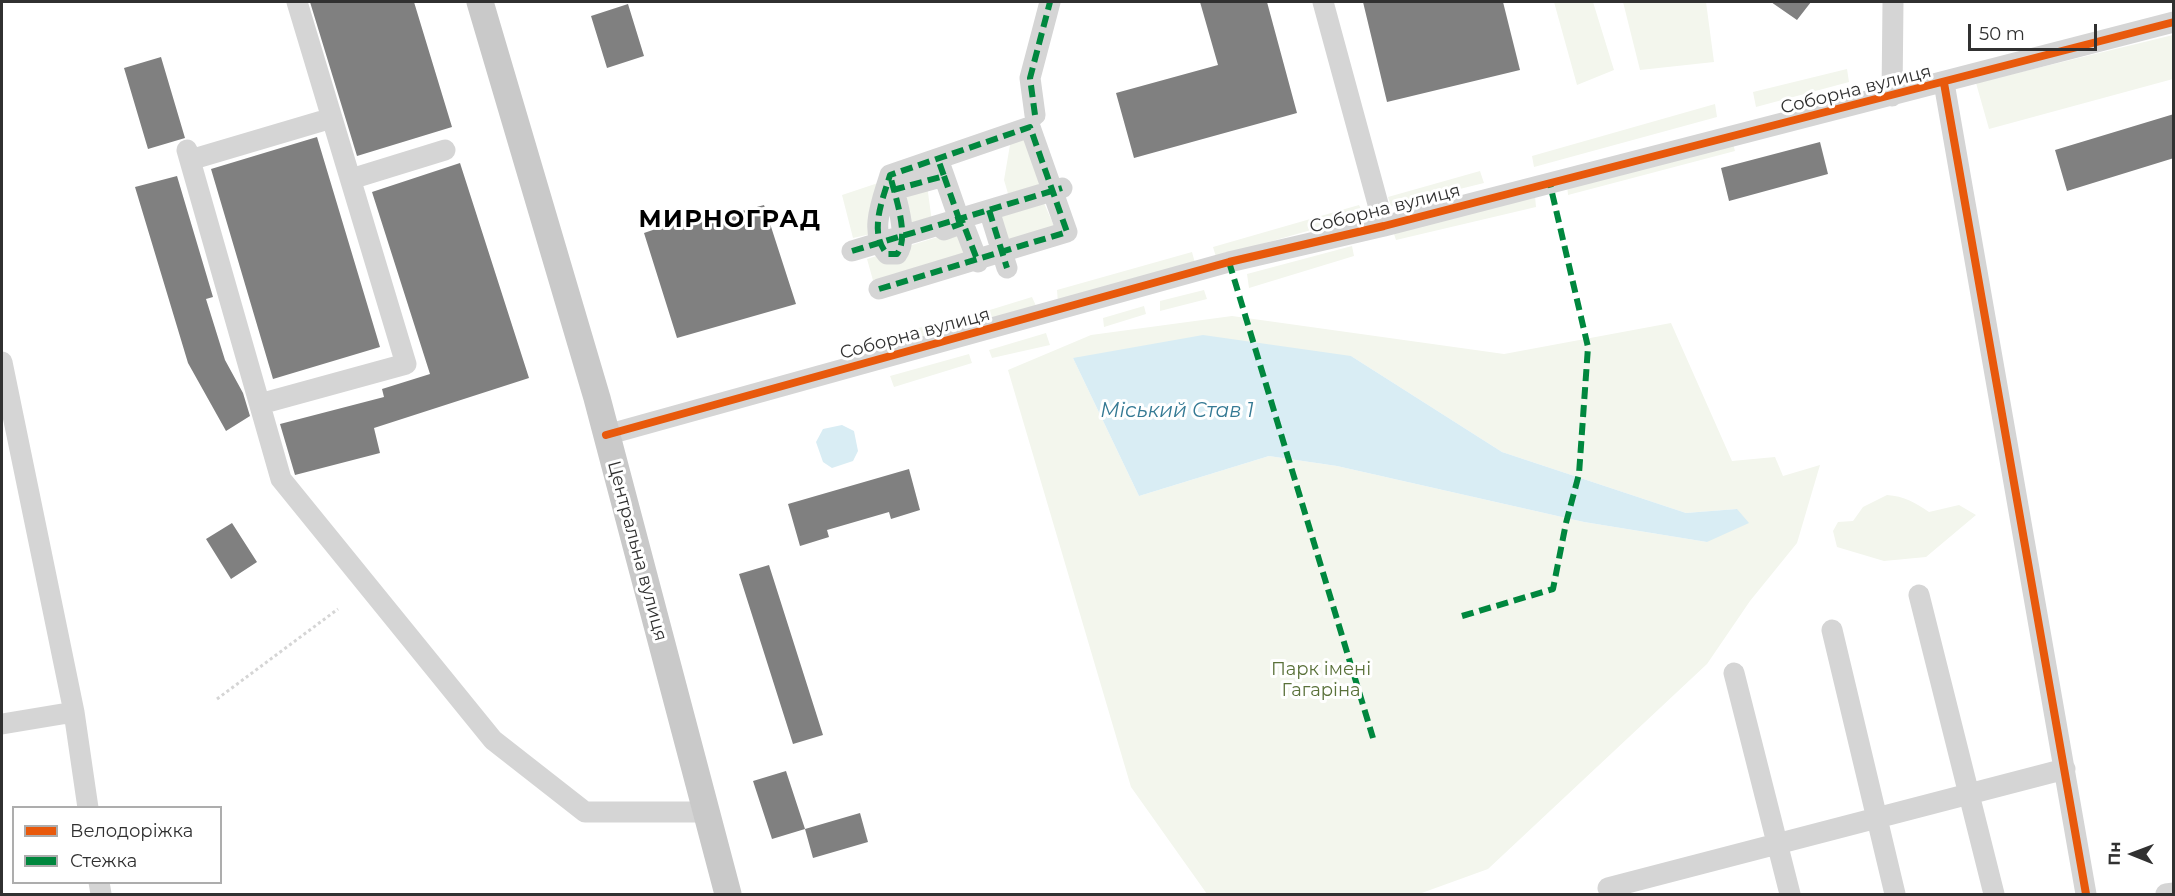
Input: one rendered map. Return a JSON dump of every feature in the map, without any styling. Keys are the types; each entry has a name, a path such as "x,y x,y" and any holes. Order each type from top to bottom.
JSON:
{"main road":[{"name":"Центральна вулиця","path":"480,2 606,435 728,894"}],"street":[{"path":"260,404 406,364 297,2"},
{"path":"1035,115 1030,78 1050,2"},
{"path":"1323,2 1384,226"},
{"path":"1892,96 1893,2"},
{"name":"Соборна вулиця","path":"606,435 1229,262 1384,226 2174,22"},
{"path":"1944,83 2086,894"},
{"path":"332,118 189,155 281,479 493,740 585,812 706,812"},
{"path":"879,289 1067,232 1030,127 941,167 892,182 877,223 881,248 886,254 897,254 902,247 903,236"},
{"path":"351,179 445,150"},
{"path":"941,167 959,219"},
{"path":"852,251 1062,188"},
{"path":"989,210 1008,268"},
{"path":"927,228 934,233 963,223 978,262"},
{"path":"2,362 74,712 88,806"},
{"path":"1919,595 1994,894"},
{"path":"1832,630 1895,894"},
{"path":"1734,673 1775,844 1790,894"},
{"path":"2,724 74,712"},
{"path":"1608,888 2064,769"},
{"path":"2166,894 2174,893"}],"path":[{"path":"217,699 338,609"}],"green space":[{"path":"1554,2 1593,2 1614,70 1577,85"},
{"path":"1623,2 1706,2 1714,62 1640,70"},
{"path":"2173,35 2173,79 1989,129 1976,83"},
{"path":"1847,69 1849,82 1756,107 1753,92"},
{"path":"1715,104 1717,117 1534,167 1532,156"},
{"path":"1011,139 1027,139 1044,190 1009,197 1004,180"},
{"path":"1732,140 1735,151 1568,195 1567,184"},
{"path":"1480,171 1484,183 1391,206 1388,197"},
{"path":"881,182 871,234 853,238 842,195"},
{"path":"927,185 932,222 909,227 900,191"},
{"path":"1535,196 1536,207 1396,240 1394,234"},
{"path":"1043,201 1055,228 1008,244 997,215"},
{"path":"1359,205 1364,215 1216,257 1213,247"},
{"path":"960,230 965,258 874,284 867,259"},
{"path":"1352,246 1354,256 1249,288 1247,274"},
{"path":"1192,252 1195,263 1058,303 1057,290"},
{"path":"1204,290 1207,299 1160,311 1160,301"},
{"path":"1032,297 1037,308 969,325 967,317"},
{"path":"1144,306 1146,314 1104,327 1103,318"},
{"name":"Парк імені Гагаріна","path":"1232,316 1504,354 1671,323 1732,461 1775,457 1783,476 1820,465 1797,543 1750,601 1707,664 1488,869 1419,894 1207,894 1131,787 1008,370 1091,335","holes":["1351,356 1502,452 1686,513 1737,509 1707,542 1584,522 1337,466 1269,456 1139,496 1073,358"]},
{"path":"956,318 960,327 876,353 873,340"},
{"path":"1046,333 1050,345 992,358 989,350"},
{"path":"969,354 972,363 894,387 890,376"},
{"path":"1887,495 1910,500 1929,512 1959,505 1976,515 1926,557 1884,561 1837,547 1833,531 1838,522 1853,521 1863,507"}],"water":[{"name":"Міський Став 1","path":"1203,335 1351,356 1502,452 1686,513 1737,509 1749,523 1707,542 1584,522 1337,466 1269,456 1139,496 1073,358"},
{"path":"842,425 854,431 858,451 853,461 832,468 823,462 816,442 823,429"}],"building":[{"path":"310,2 414,2 452,127 357,156"},
{"path":"1200,2 1267,2 1297,113 1134,158 1116,93 1218,65"},
{"path":"1363,2 1503,2 1520,70 1387,102"},
{"path":"1771,2 1811,2 1797,20"},
{"path":"628,4 644,56 607,68 591,16"},
{"path":"161,57 185,138 148,149 124,68"},
{"path":"2174,114 2174,158 2067,191 2055,150"},
{"path":"317,137 380,347 273,379 211,169"},
{"path":"1820,142 1828,174 1729,201 1721,168"},
{"path":"460,163 529,378 374,428 380,453 295,475 280,424 384,397 382,389 430,374 372,192"},
{"path":"177,176 213,297 206,299 225,360 243,393 250,416 226,431 188,363 135,187"},
{"path":"764,205 796,304 677,338 644,233 685,219 688,226"},
{"path":"909,469 920,510 891,519 889,512 827,530 829,537 800,546 788,504"},
{"path":"232,523 257,562 231,579 206,539"},
{"path":"769,565 823,735 793,744 739,574"},
{"path":"786,771 805,829 772,839 753,781"},
{"path":"860,813 868,842 813,858 805,829"}],"marked path":[{"path":"1035,115 1030,78 1050,2"},
{"path":"879,289 1067,232 1030,127 890,175 879,215 878,236 887,254 897,254 901,247 902,227 890,175"},
{"path":"893,190 944,176 938,159"},
{"path":"944,176 959,219"},
{"path":"1462,616 1553,589 1566,523 1579,474 1588,347 1550,184"},
{"path":"852,251 1062,188"},
{"path":"989,210 1007,268"},
{"path":"952,227 963,223 978,262"},
{"path":"1229,262 1373,738"}],"cycle path":[{"path":"606,435 1229,262 1384,226 2174,22"},
{"path":"1944,83 2086,894"}],"district":[{"name":"МИРНОГРАД","path":"730,220"}]}
